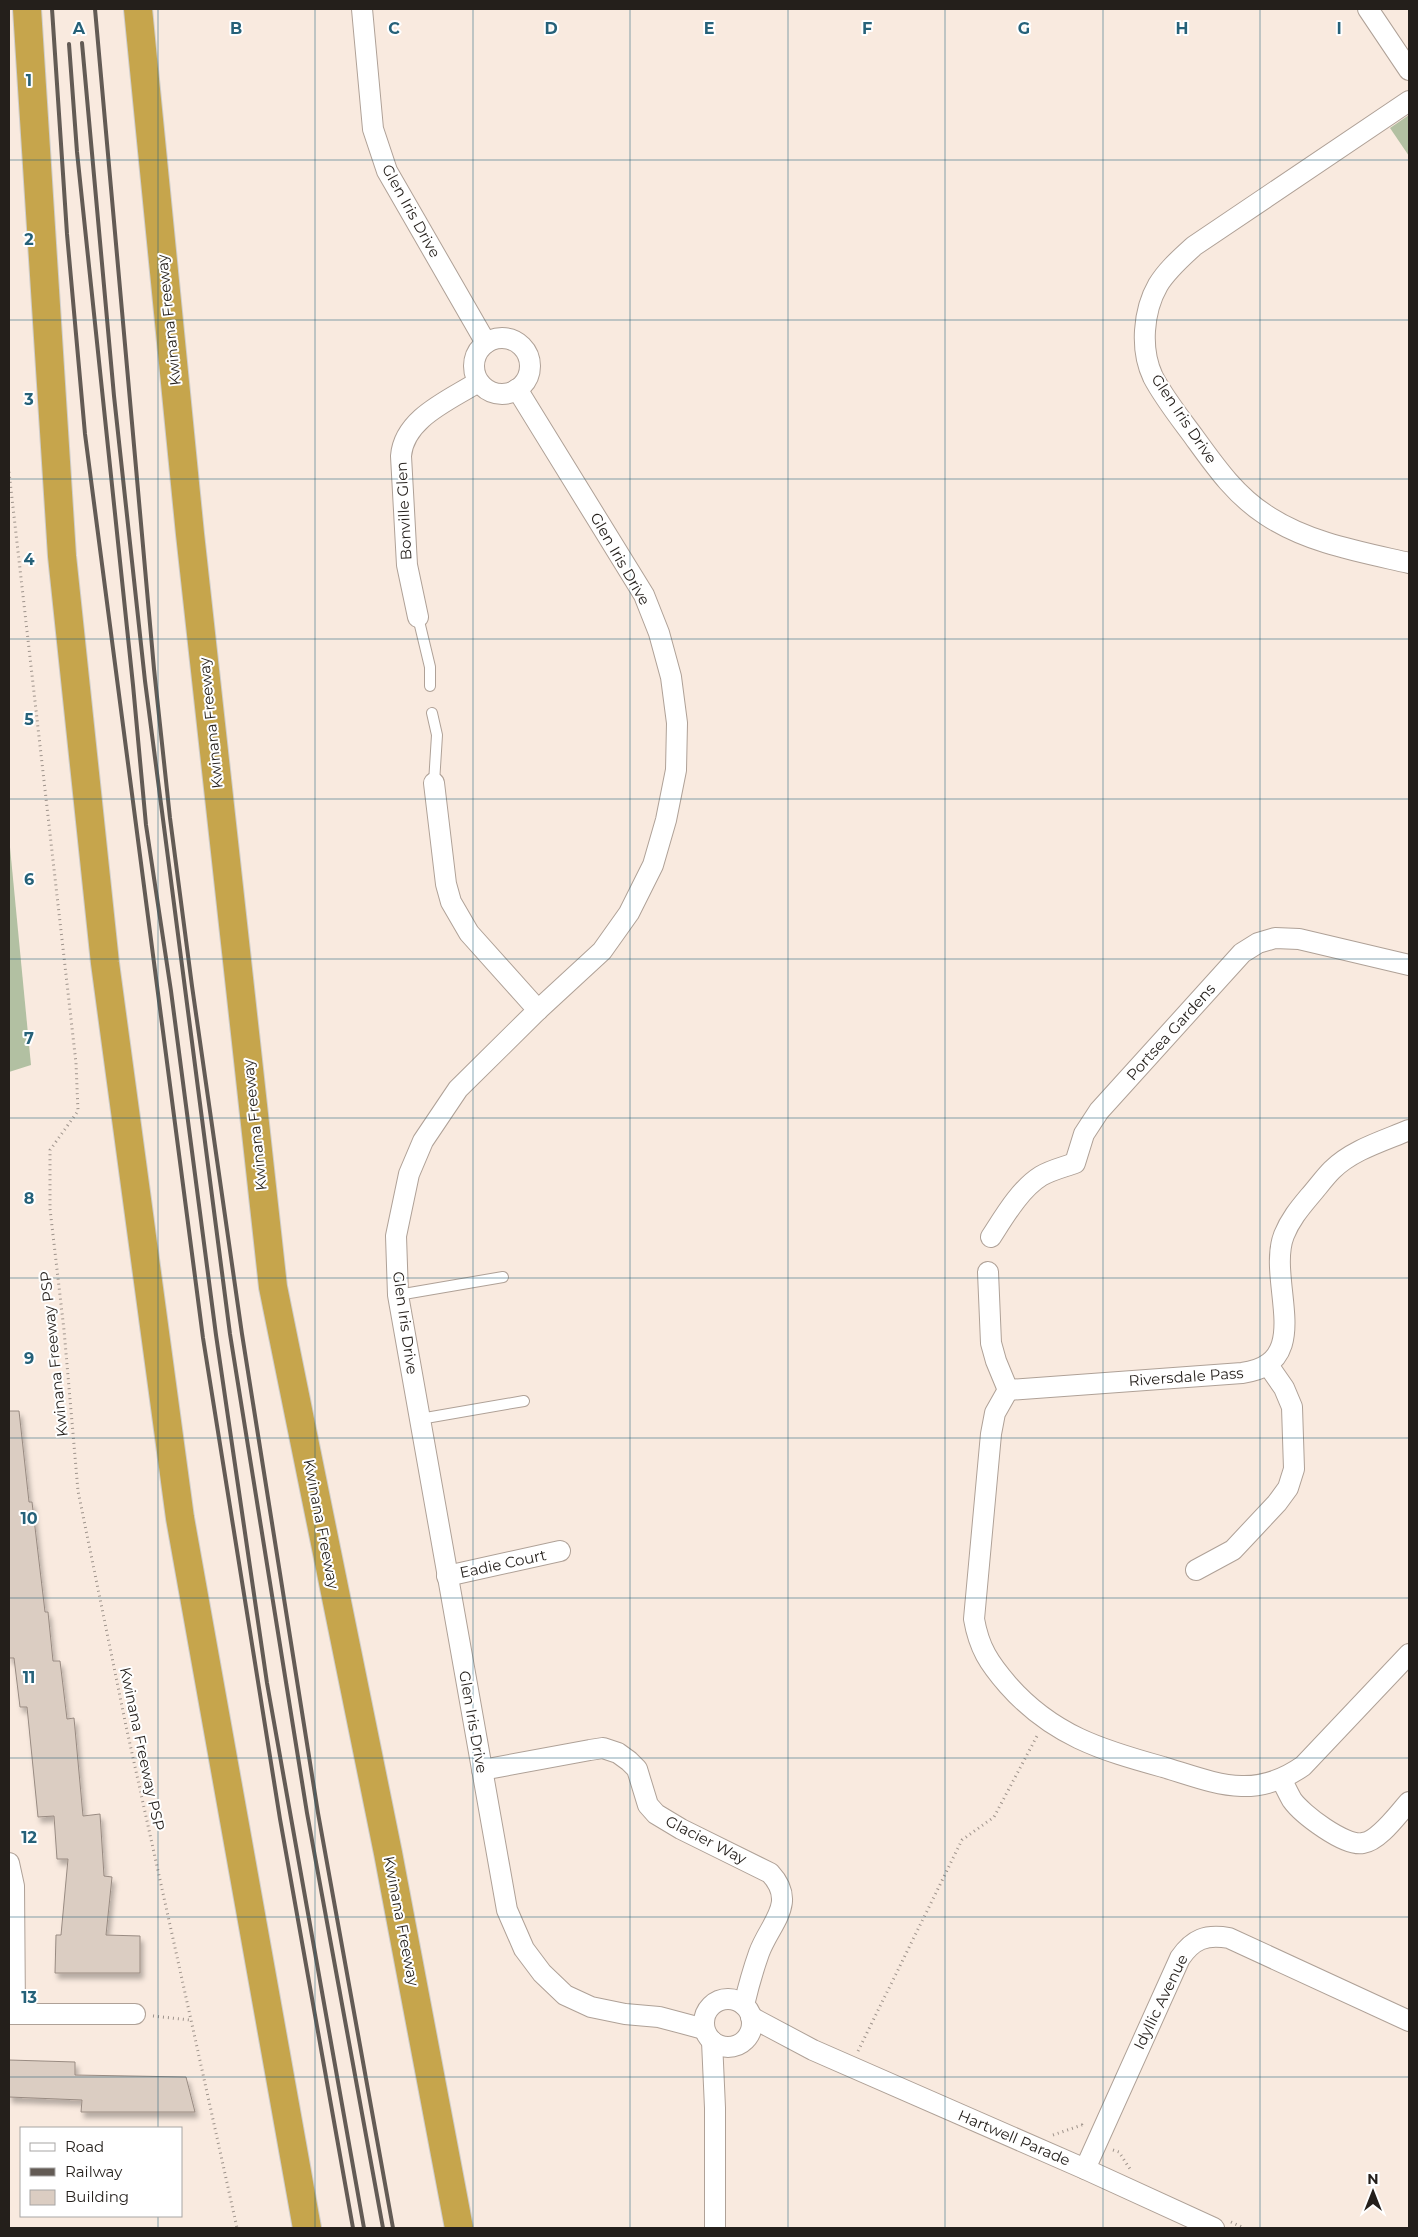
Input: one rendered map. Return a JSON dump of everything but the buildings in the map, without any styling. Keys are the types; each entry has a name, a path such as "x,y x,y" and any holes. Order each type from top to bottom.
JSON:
{"highway":[{"path":"28,9 62,556 105,963 180,1518 307,2228"},
{"name":"Kwinana Freeway","path":"138,9 190,534 273,1287 388,1853 459,2228"},
{"path":"388,1853 473,2228"}],"street":[{"name":"Glen Iris Drive","path":"362,9 373,129 387,171 486,343"},
{"path":"1368,9 1409,70"},
{"name":"Glen Iris Drive","path":"1409,101 1194,246 1172,267 1158,286 1149,308 1145,336 1147,357 1153,377 1228,483 1244,498 1266,515 1302,534 1325,542 1409,563"},
{"path":"496,338 507,338 517,342 525,350 529,360 530,371 525,382 517,389 507,394 496,394 478,382 474,372 474,361 478,350 486,343 496,338"},
{"name":"Bonville Glen","path":"418,617 407,565 401,456 403,443 410,430 422,418 478,382"},
{"name":"Glen Iris Drive","path":"517,389 644,595 659,633 671,677 677,723 676,770 666,820 653,865 643,889 629,913 602,951 538,1010 458,1090 423,1141 409,1174 396,1236 398,1295 507,1910 524,1949 542,1973 565,1994 600,2008 625,2014 659,2017"},
{"path":"434,783 446,884 455,910 469,933 538,1010"},
{"name":"Portsea Gardens","path":"991,1237 1029,1187 1042,1176 1074,1163 1084,1134 1098,1111 1242,953 1258,943 1274,938 1299,939 1409,965"},
{"path":"1196,1570 1233,1550 1277,1503 1288,1488 1294,1469 1292,1406 1284,1388 1268,1365 1278,1355 1284,1340 1280,1259 1283,1237 1290,1220 1332,1170 1374,1144 1409,1130"},
{"path":"988,1272 991,1343 1008,1390 996,1414 991,1434 974,1619 977,1639 989,1662 1024,1704 1045,1720 1077,1739 1110,1752 1238,1788 1265,1784 1281,1779 1303,1766 1409,1654"},
{"name":"Riversdale Pass","path":"1008,1390 1242,1373 1256,1371 1268,1365"},
{"name":"Eadie Court","path":"447,1576 560,1551"},
{"name":"Glacier Way","path":"482,1770 603,1748 618,1753 637,1770 648,1805 656,1814 681,1829 770,1873 780,1885 782,1893 780,1913 760,1951 753,1971 745,2026 725,2068 715,2108"},
{"path":"1281,1779 1293,1800 1307,1815 1342,1839 1352,1843 1364,1844 1376,1838 1409,1802"},
{"path":"9,1863 14,1886 12,2014 135,2014"},
{"name":"Idyllic Avenue","path":"1085,2169 1180,1958 1189,1946 1201,1938 1214,1936 1229,1938 1409,2020"},
{"name":"Glacier Way","path":"716,2004 753,1971"},
{"path":"738,2001 745,2026 726,2047 708,2035 659,2017 738,2001"},
{"path":"715,2228 715,2108 705,2014 716,2004"},
{"name":"Hartwell Parade","path":"745,2026 813,2050 1085,2169 1214,2228"}],"lane":[{"path":"418,617 430,667 430,686"},
{"path":"432,713 436,735 434,783"},
{"path":"398,1295 503,1277"},
{"path":"420,1418 524,1400"}],"path":[{"name":"Kwinana Freeway PSP","path":"9,472 67,1005 76,1063 78,1111 50,1150 50,1209 64,1330 78,1491 105,1631 237,2228"},
{"path":"850,2067 962,1840 994,1817 1045,1720"},
{"path":"135,2014 190,2020"}],"green space":[{"path":"1409,115 1409,156 1390,128"},
{"path":"9,837 31,1065 9,1072"}],"railway":[{"path":"52,9 67,234 85,434 203,1338 280,1819 353,2228"},
{"path":"95,9 154,669 170,818 192,986 242,1334 318,1813 393,2228"},
{"path":"82,43 114,396 145,681 230,1334 307,1813 383,2228"},
{"path":"69,44 77,152 146,825 171,991 216,1335 267,1683 364,2228"}]}
